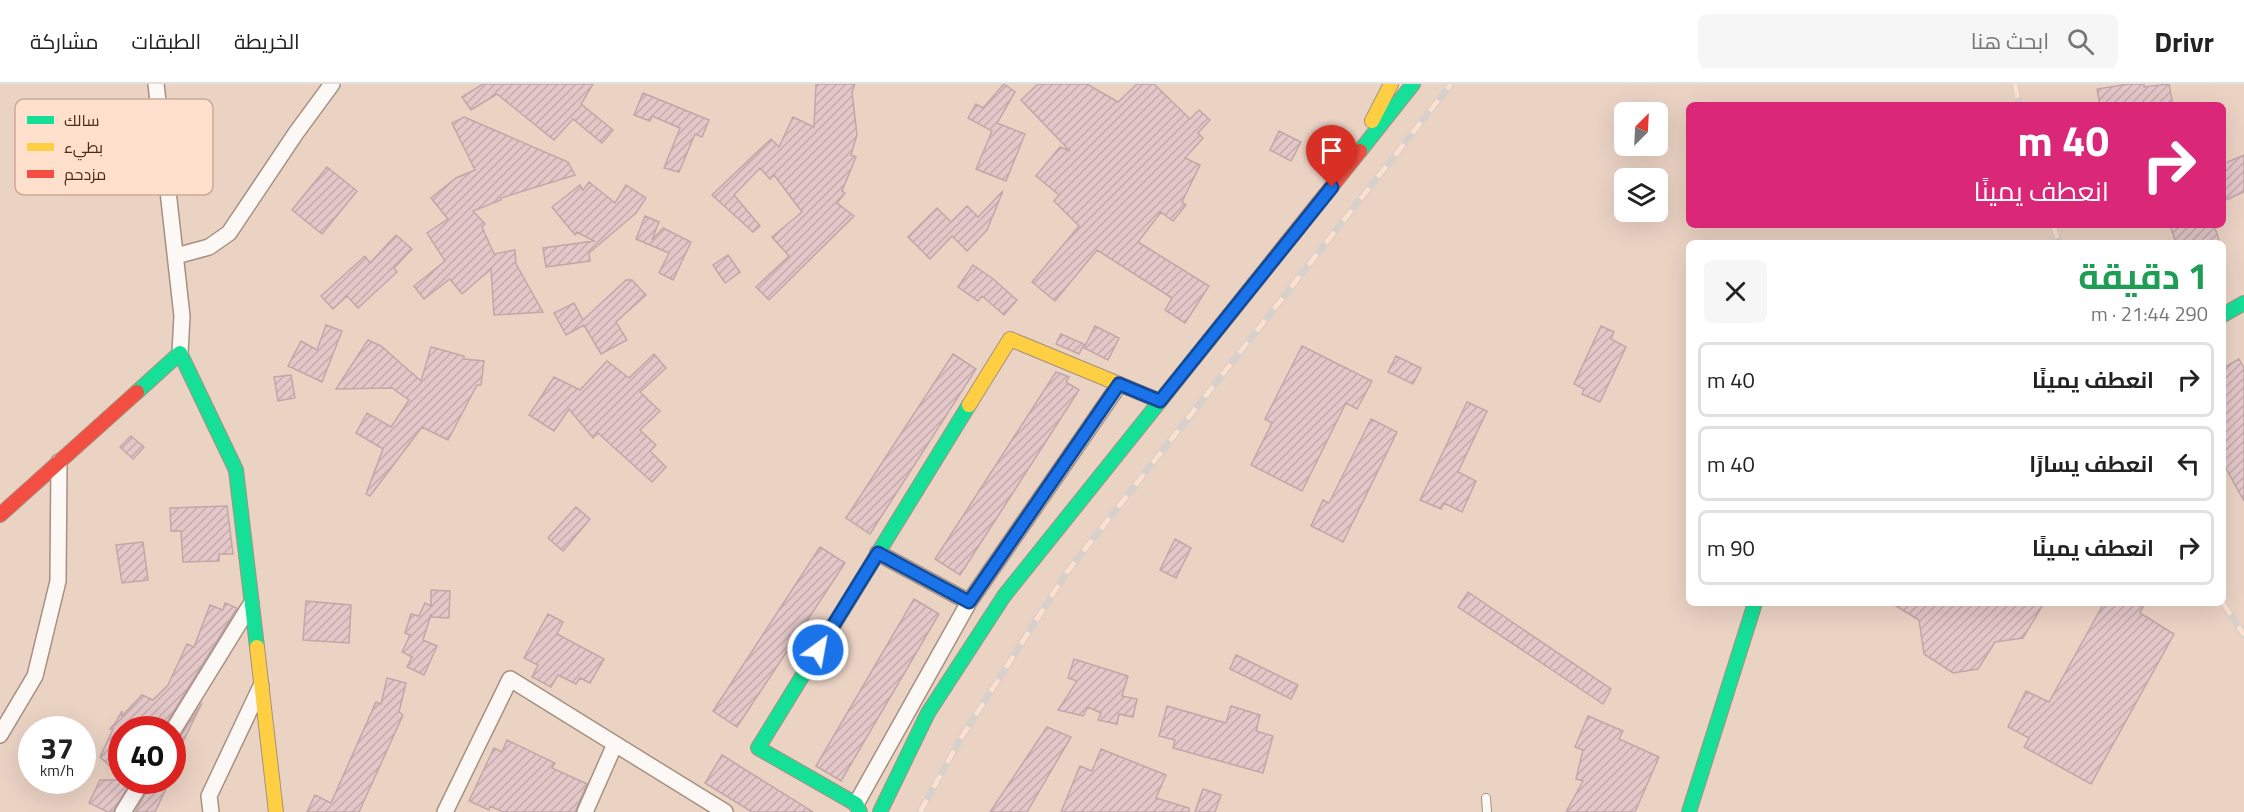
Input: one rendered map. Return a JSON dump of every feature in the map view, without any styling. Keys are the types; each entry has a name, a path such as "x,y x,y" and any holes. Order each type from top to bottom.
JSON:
{"street":[{"path":"156,84 158,99"},
{"path":"176,256 209,248 229,233 332,84"},
{"path":"1347,169 1383,91 1391,84"},
{"path":"880,812 928,713 1004,596 1413,84"},
{"path":"169,195 182,316 180,353 236,470 276,812"},
{"path":"2226,313 2244,303"},
{"path":"1119,384 969,602 858,808 758,748 1010,339 1119,384 1160,401"},
{"path":"0,515 180,353"},
{"path":"0,735 35,676 58,580 59,462"},
{"path":"878,553 969,602"},
{"path":"182,716 251,604"},
{"path":"1689,812 1754,606"},
{"path":"445,812 510,679 725,812"},
{"path":"211,812 209,796 261,685"},
{"path":"585,812 615,744"},
{"path":"123,812 134,794"}],"lane":[{"path":"1486,798 1487,812"}],"building":[{"path":"483,84 593,84 581,104 613,130 602,143 573,119 554,140 497,94 471,110 462,97"},
{"path":"816,84 855,84 852,92 857,135 851,155 856,157 842,191 845,193 837,203 854,216 769,300 756,287 789,256 772,237 802,212 774,175 770,179 760,168 734,195 760,226 753,232 712,195 771,139 779,147 793,117 814,127"},
{"path":"1004,84 1015,92 997,123 1025,134 1006,181 976,169 992,131 968,118 976,104 983,108"},
{"path":"1038,84 1087,84 1118,102 1137,84 1154,84 1190,119 1199,110 1210,120 1198,133 1203,138 1185,158 1200,165 1182,202 1186,205 1173,221 1161,212 1138,242 1209,286 1185,323 1165,310 1172,298 1097,250 1055,301 1032,282 1079,226 1054,201 1059,195 1036,176 1060,147 1070,151 1021,100"},
{"path":"2129,84 2144,84 2144,87 2169,84 2172,102 2099,102 2097,89"},
{"path":"643,93 709,120 702,137 695,134 679,172 664,168 680,128 652,116 650,121 634,115"},
{"path":"464,117 568,162 575,175 501,198 501,200 473,211 485,224 482,227 494,254 515,250 516,264 543,312 494,315 491,269 462,294 450,279 424,299 414,286 445,261 427,233 448,219 431,198 456,178 475,170 452,123"},
{"path":"1279,131 1301,142 1291,161 1270,150"},
{"path":"2244,155 2244,192 2226,200 2226,163"},
{"path":"327,167 357,191 322,234 292,210"},
{"path":"589,182 615,203 626,185 646,198 636,213 589,253 590,261 546,267 543,248 594,241 577,232 575,235 552,207 580,185 583,190"},
{"path":"1003,191 987,230 967,251 952,236 930,259 908,237 937,208 951,222 967,206 978,217"},
{"path":"645,216 659,222 652,240 663,228 691,242 673,280 659,273 669,253 636,239"},
{"path":"2171,228 2215,228 2219,240 2175,240"},
{"path":"396,235 412,249 394,268 397,272 358,308 347,296 333,309 321,296 365,256 370,263"},
{"path":"728,255 740,272 725,283 713,265"},
{"path":"973,265 1017,300 1004,315 982,296 978,301 958,287"},
{"path":"626,280 632,280 646,295 616,322 627,340 601,354 584,325 566,335 554,313 574,303 583,320"},
{"path":"326,325 342,331 322,382 288,366 301,341 317,350"},
{"path":"1095,326 1119,338 1108,360 1084,348"},
{"path":"1601,326 1614,332 1611,339 1626,347 1600,402 1582,394 1584,389 1574,384"},
{"path":"1061,334 1084,344 1079,354 1056,344"},
{"path":"368,340 381,346 421,381 431,347 464,356 464,359 484,361 481,385 477,385 448,440 422,427 370,496 366,494 383,449 356,433 367,413 391,427 409,400 392,388 336,389"},
{"path":"1302,346 1372,381 1357,409 1346,403 1302,491 1251,465 1272,423 1265,419"},
{"path":"654,354 666,368 640,392 660,411 640,430 656,445 650,451 666,467 652,482 598,433 593,438 569,409 554,431 529,415 554,377 580,390 607,361 629,378"},
{"path":"953,354 976,369 870,534 846,518"},
{"path":"1396,356 1421,368 1413,384 1388,372"},
{"path":"2239,359 2244,368 2244,501 2226,468 2226,366"},
{"path":"1056,372 1069,377 1066,382 1079,390 960,575 935,559"},
{"path":"291,375 295,398 278,401 274,377"},
{"path":"1467,402 1487,411 1458,472 1476,481 1462,512 1444,503 1441,509 1420,500"},
{"path":"1371,419 1397,432 1343,542 1311,526 1323,500 1329,503"},
{"path":"131,436 144,447 133,459 120,447"},
{"path":"227,506 233,554 219,554 219,561 183,562 181,531 171,531 170,508"},
{"path":"576,507 590,519 563,551 548,538"},
{"path":"1175,539 1191,548 1176,578 1160,570"},
{"path":"143,542 148,580 122,583 116,545"},
{"path":"820,547 845,563 737,727 713,711"},
{"path":"431,590 450,591 449,618 431,617 431,614 423,640 437,646 424,675 407,667 412,657 402,652 410,635 405,633 411,614 419,616 425,603 431,606"},
{"path":"1468,592 1611,689 1603,704 1458,607"},
{"path":"914,599 939,614 841,781 816,766"},
{"path":"306,601 351,605 349,643 303,640"},
{"path":"225,603 237,608 171,716 122,716 142,695 153,700 168,685 187,644 194,647 210,605 223,610"},
{"path":"1896,606 2042,606 2023,638 1995,642 1978,669 1953,673 1924,654 1919,620"},
{"path":"2102,606 2144,606 2140,613 2174,634 2091,784 2024,747 2029,738 2008,727 2026,691 2049,702"},
{"path":"548,614 563,622 557,634 604,659 590,683 580,678 576,684 558,675 551,687 532,677 538,665 524,658"},
{"path":"1236,655 1298,685 1291,699 1230,669"},
{"path":"1074,659 1128,676 1122,696 1137,699 1133,717 1119,714 1117,724 1098,720 1101,713 1088,707 1083,716 1058,710 1077,681 1068,678"},
{"path":"387,678 406,683 399,712 403,715 359,812 307,812 315,795 331,803 376,702 381,704"},
{"path":"202,703 186,736 186,728"},
{"path":"1167,706 1226,723 1231,706 1260,715 1256,731 1273,736 1263,773 1173,748 1175,740 1159,736"},
{"path":"1588,716 1623,731 1619,739 1659,757 1635,812 1566,812 1583,781 1576,779 1583,750 1575,747"},
{"path":"1047,727 1071,737 1027,812 990,812"},
{"path":"108,740 108,764 100,757"},
{"path":"507,740 555,763 552,768 587,784 575,812 503,812 490,806 489,810 469,801 494,748 502,752"},
{"path":"1101,749 1166,775 1156,798 1189,808 1189,812 1061,812 1080,766 1092,771"},
{"path":"722,755 813,812 752,812 705,783"},
{"path":"100,780 108,780 108,794 124,794 113,812 89,803 93,794 96,794"},
{"path":"1203,789 1221,795 1215,812 1195,812"},
{"path":"145,794 163,794 155,812 135,812"}],"railway":[{"path":"920,812 961,738 1067,572 1451,84"},
{"path":"2015,84 2018,102"},
{"path":"2054,228 2058,240"},
{"path":"2225,606 2244,635"}],"traffic: fast":[{"path":"1360,151 1413,84"},
{"path":"2226,313 2244,303"},
{"path":"880,812 928,713 1004,596 1209,340"},
{"path":"137,392 180,353 236,470 257,647"},
{"path":"860,812 856,804 758,748 969,405"},
{"path":"1689,812 1754,606"}],"traffic: slow":[{"path":"1372,121 1391,84"},
{"path":"969,405 1010,339 1160,401"},
{"path":"257,647 276,812"}],"traffic: jam":[{"path":"1209,340 1360,151"},
{"path":"0,515 137,392"}],"route":[{"path":"818,650 878,553 969,602 1119,384 1160,401 1332,187"}]}
